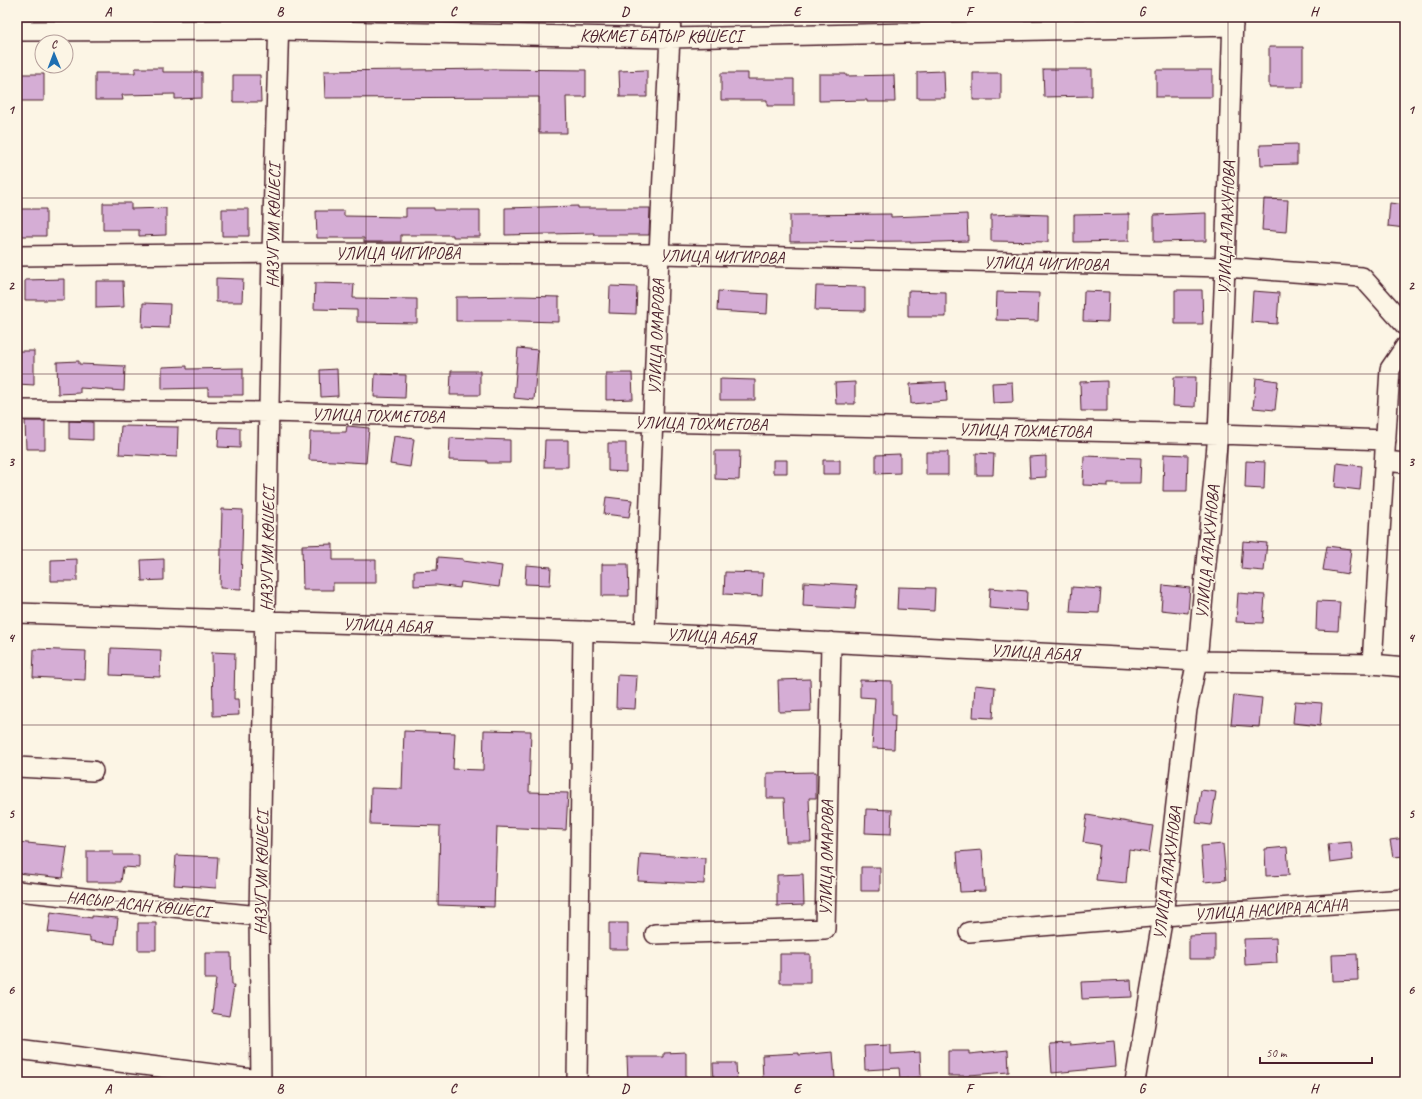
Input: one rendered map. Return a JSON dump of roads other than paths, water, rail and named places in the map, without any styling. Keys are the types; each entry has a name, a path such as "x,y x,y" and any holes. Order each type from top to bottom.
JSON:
{"street":[{"name":"УЛИЦА ОМАРОВА","path":"645,633 659,254 671,17"},
{"name":"КӨКМЕТ БАТЫР КӨШЕСІ","path":"17,32 278,23 670,38 1233,21"},
{"name":"УЛИЦА АЛАХУНОВА","path":"1135,1082 1163,916 1187,709 1197,661 1218,434 1226,267 1233,21"},
{"name":"НАЗУГУМ КӨШЕСІ","path":"261,1081 260,916 272,253 278,23"},
{"name":"УЛИЦА ЧИГИРОВА","path":"17,256 272,253 659,254 1226,267 1362,277 1405,324"},
{"path":"1372,664 1390,369 1405,347"},
{"name":"УЛИЦА ТОХМЕТОВА","path":"17,410 269,412 1218,434 1386,440"},
{"path":"1384,461 1405,463"},
{"name":"УЛИЦА АБАЯ","path":"17,613 645,633 1197,661 1372,664 1405,667"},
{"path":"577,1082 582,631"},
{"name":"УЛИЦА ОМАРОВА","path":"655,934 825,929 831,642"},
{"path":"17,767 94,771"},
{"name":"НАСЫР АСАН КӨШЕСІ","path":"17,891 260,916"},
{"name":"УЛИЦА НАСИРА АСАНА","path":"969,932 1163,916 1405,899"},
{"path":"17,1048 261,1081"}]}
